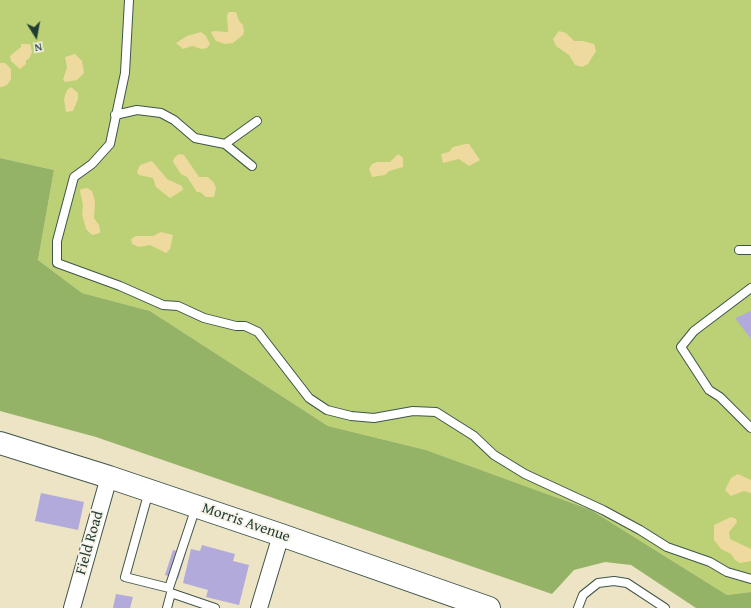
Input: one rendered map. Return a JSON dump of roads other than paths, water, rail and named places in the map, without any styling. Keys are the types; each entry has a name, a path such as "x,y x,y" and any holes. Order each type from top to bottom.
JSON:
{"main road":[{"name":"Morris Avenue","path":"0,443 196,506 489,608"}],"street":[{"name":"Field Road","path":"72,608 109,477"},
{"path":"259,608 281,535"}],"lane":[{"path":"129,0 125,73 110,144 92,164 74,177 57,241 57,263 120,286 163,305 178,306 204,318 236,326 246,326 258,332 309,398 327,410 351,416 374,418 413,411 436,412 474,436 494,455 525,474 602,510 640,530 667,547 710,562 727,572 751,578"},
{"path":"116,115 137,110 162,113 174,120 195,138 225,144 252,166"},
{"path":"225,144 257,121"},
{"path":"739,250 751,250"},
{"path":"751,288 694,331 681,347 709,390 720,397 751,428"},
{"path":"149,491 126,578 170,591 215,608"},
{"path":"167,608 170,591 196,506"},
{"path":"578,608 583,595 598,583 614,581 627,583 665,608"}]}
